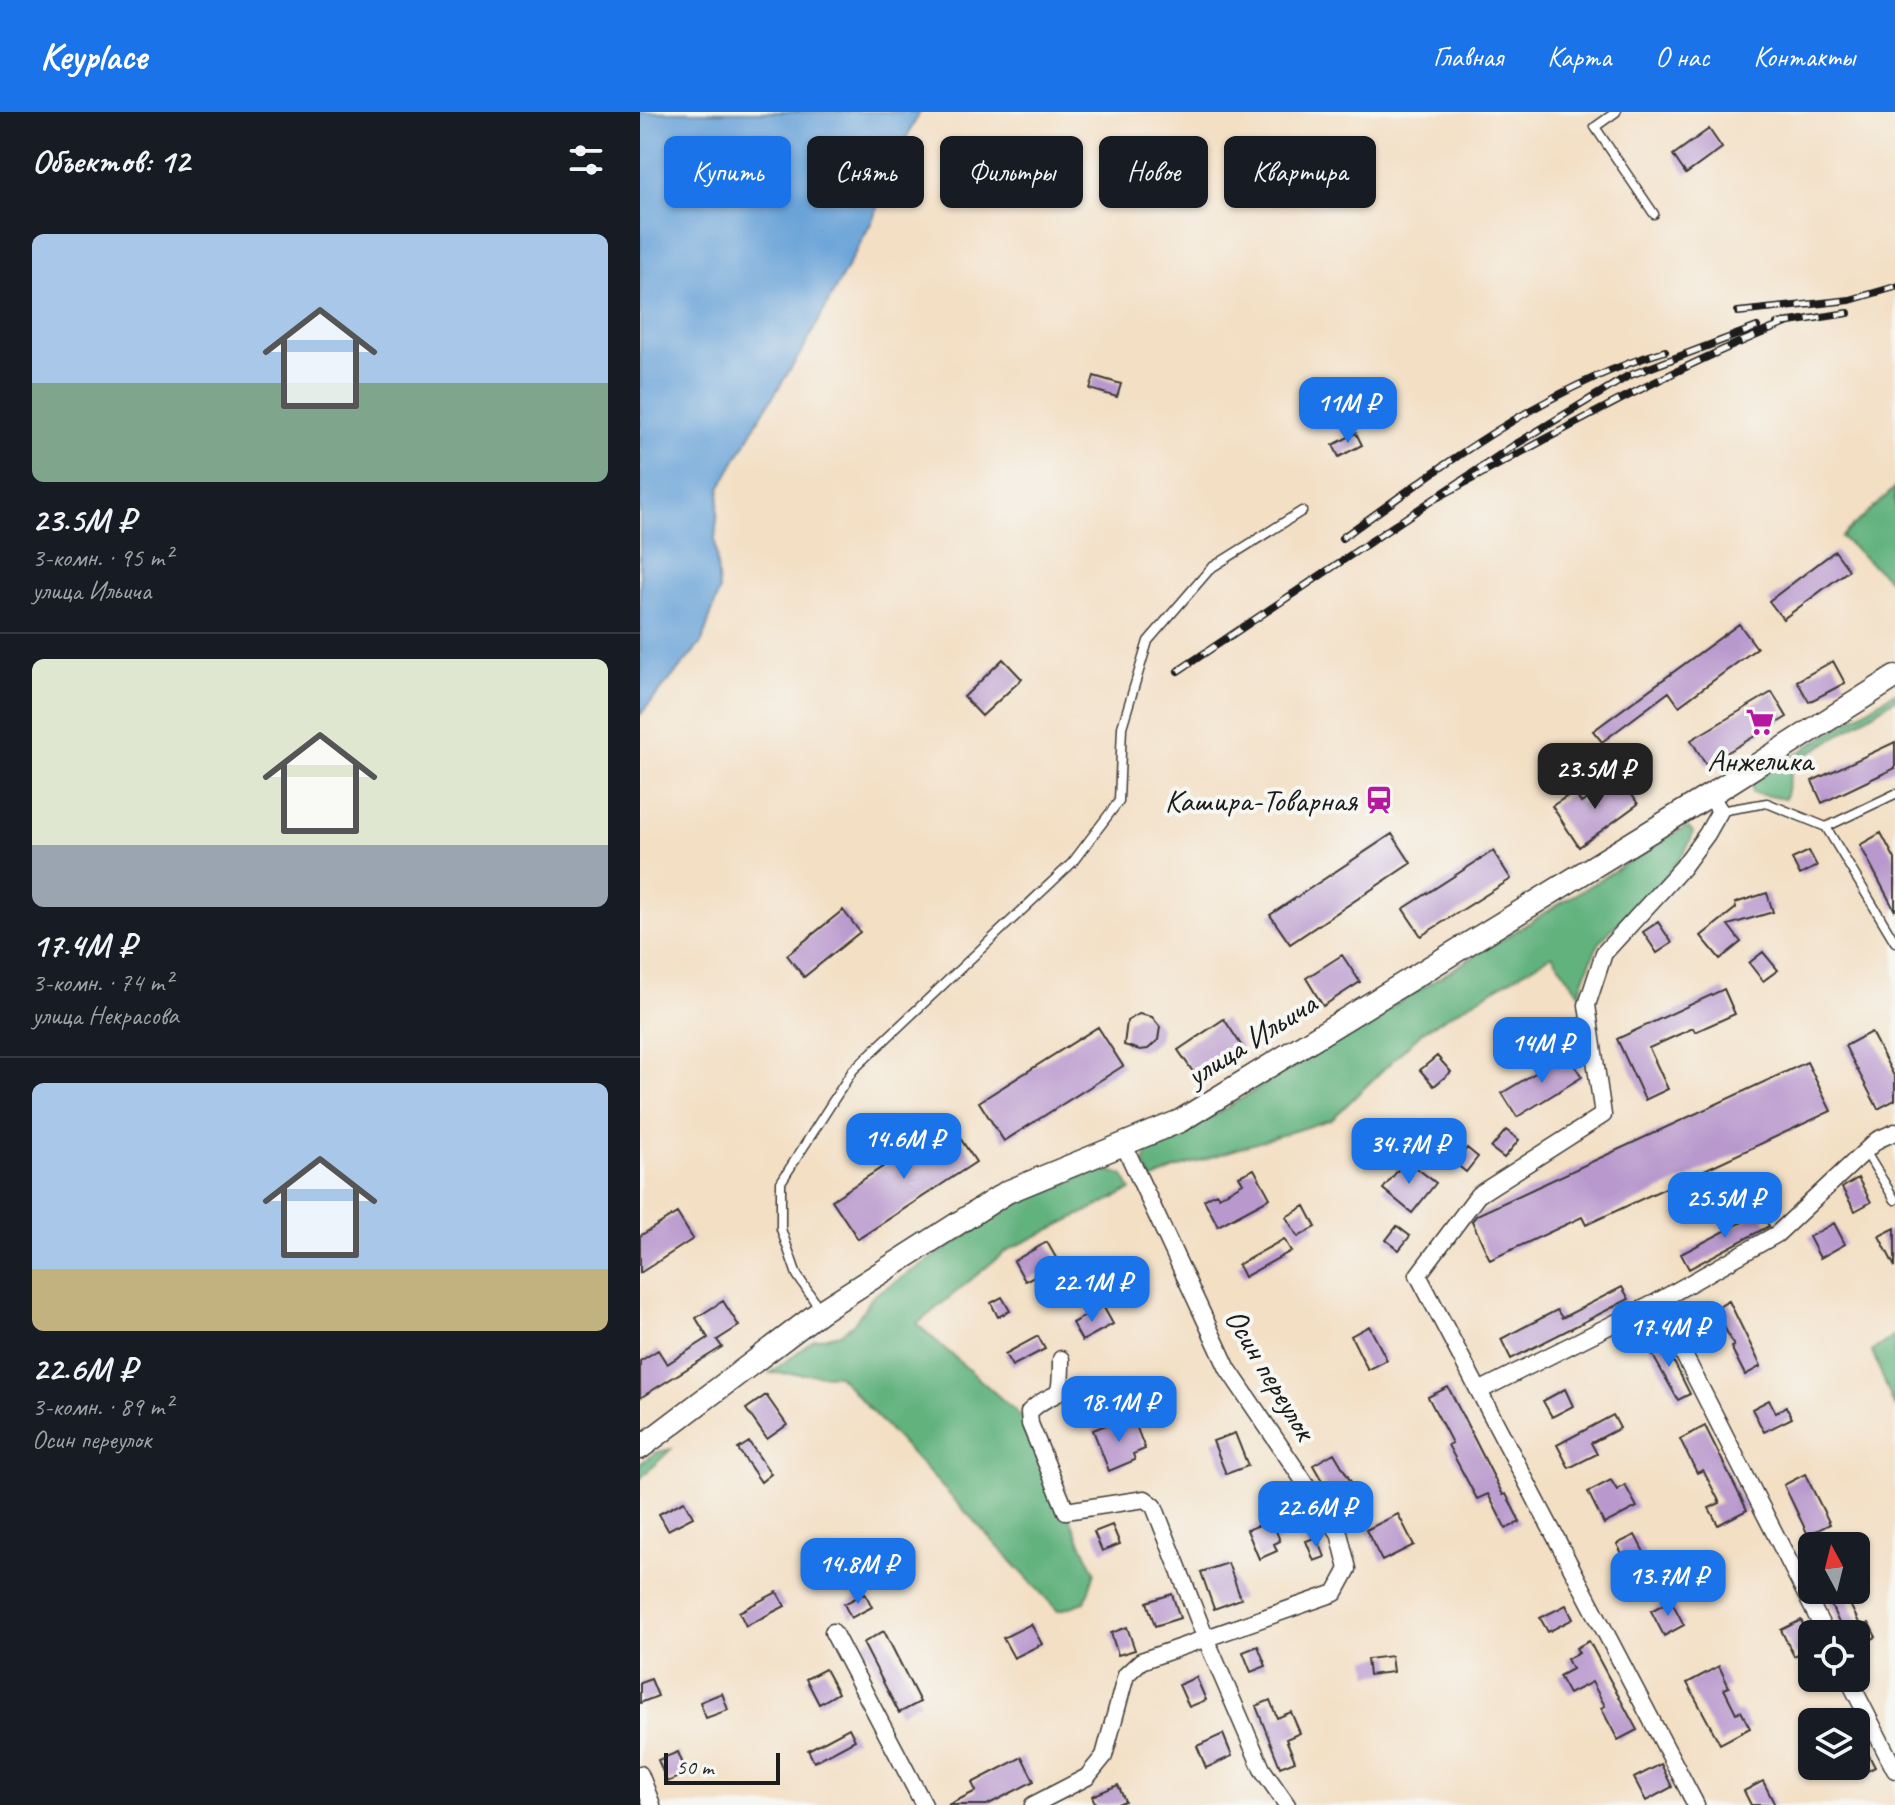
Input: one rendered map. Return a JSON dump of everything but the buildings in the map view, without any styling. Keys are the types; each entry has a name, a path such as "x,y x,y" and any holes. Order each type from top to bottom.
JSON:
{"street":[{"name":"улица Ильича","path":"640,1448 821,1311 1007,1192 1180,1121 1715,803 1895,677"},
{"path":"1696,1805 1418,1275 1478,1195 1603,1115 1587,1005 1604,953 1682,868 1707,834 1715,803"},
{"path":"1479,1391 1657,1302 1777,1234 1877,1140 1895,1132"},
{"name":"Осин переулок","path":"1033,1805 1087,1777 1104,1756 1126,1675 1141,1661 1335,1593 1348,1569 1339,1533 1228,1369 1123,1143"},
{"path":"1657,1302 1819,1620"},
{"path":"1061,1359 1061,1391 1029,1412 1030,1424 1066,1511 1145,1499 1154,1506 1206,1639 1262,1769 1287,1805"},
{"path":"833,1632 924,1805"},
{"path":"1857,1692 1888,1739 1895,1770"},
{"path":"640,1774 652,1805"}],"lane":[{"path":"1616,112 1595,127 1654,214"},
{"path":"821,1311 797,1275 781,1229 781,1182 853,1070 1072,863 1119,801 1122,727 1148,641 1211,568 1302,511"},
{"path":"1826,827 1895,794"},
{"path":"1715,803 1767,803 1826,827 1895,942"},
{"path":"1865,1151 1895,1200"}],"green space":[{"path":"1895,488 1895,585 1841,537"},
{"path":"1895,692 1895,699 1793,764 1785,799 1752,793 1752,784 1760,777"},
{"path":"1684,828 1693,832 1688,845 1667,874 1601,941 1579,993 1552,955 1423,1031 1332,1119 1177,1168 1152,1180 1144,1164 1148,1150 1185,1133"},
{"path":"1102,1168 1123,1175 1131,1190 1006,1251 917,1324 1030,1424 1095,1572 1085,1602 1058,1611 838,1375 770,1373 814,1340 840,1334 854,1323 873,1296 1013,1206"},
{"path":"1895,1335 1895,1408 1872,1351"},
{"path":"671,1449 640,1479 640,1464 655,1453"}],"water":[{"path":"640,112 920,112 907,136 807,136 807,208 877,208 805,346 720,488 715,539 719,591 702,642 640,715"}],"railway":[{"path":"1738,312 1850,300 1895,287"},
{"path":"1777,324 1848,313"},
{"path":"1757,327 1628,376 1513,446 1431,501 1652,384 1789,322"},
{"path":"1342,538 1457,457 1536,407 1621,366 1665,351"},
{"path":"1178,671 1431,501"}],"place":[{"name":"Анжелика","path":"1760,722"},
{"name":"Кашира-Товарная","path":"1379,800"}]}
